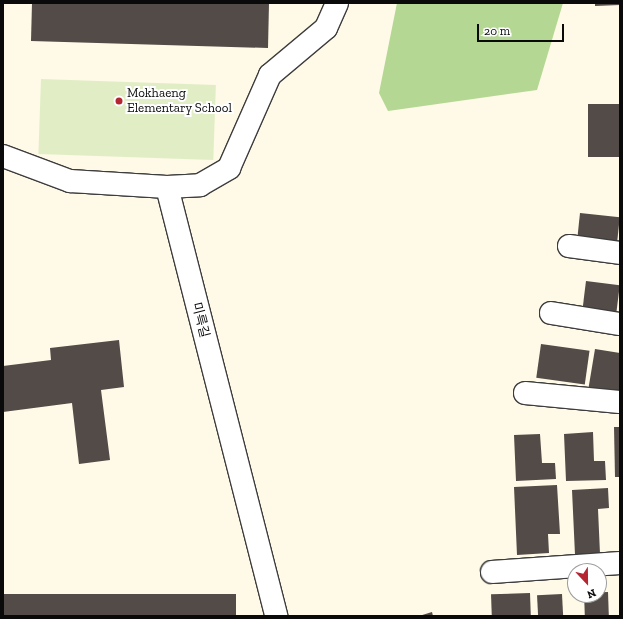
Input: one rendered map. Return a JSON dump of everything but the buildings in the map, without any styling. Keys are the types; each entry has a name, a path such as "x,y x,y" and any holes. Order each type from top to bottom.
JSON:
{"lane":[{"path":"3,156 70,181 167,187 200,185 229,168 270,75 326,28 337,3"},
{"name":"미륵길","path":"167,187 276,616"},
{"path":"569,246 620,253"},
{"path":"552,313 620,324"},
{"path":"525,393 620,402"},
{"path":"492,572 620,563"}],"green space":[{"path":"397,3 563,3 537,90 388,111 379,93"},
{"path":"41,79 216,85 213,160 38,154"}],"place":[{"name":"Mokhaeng Elementary School","path":"119,101"}]}
